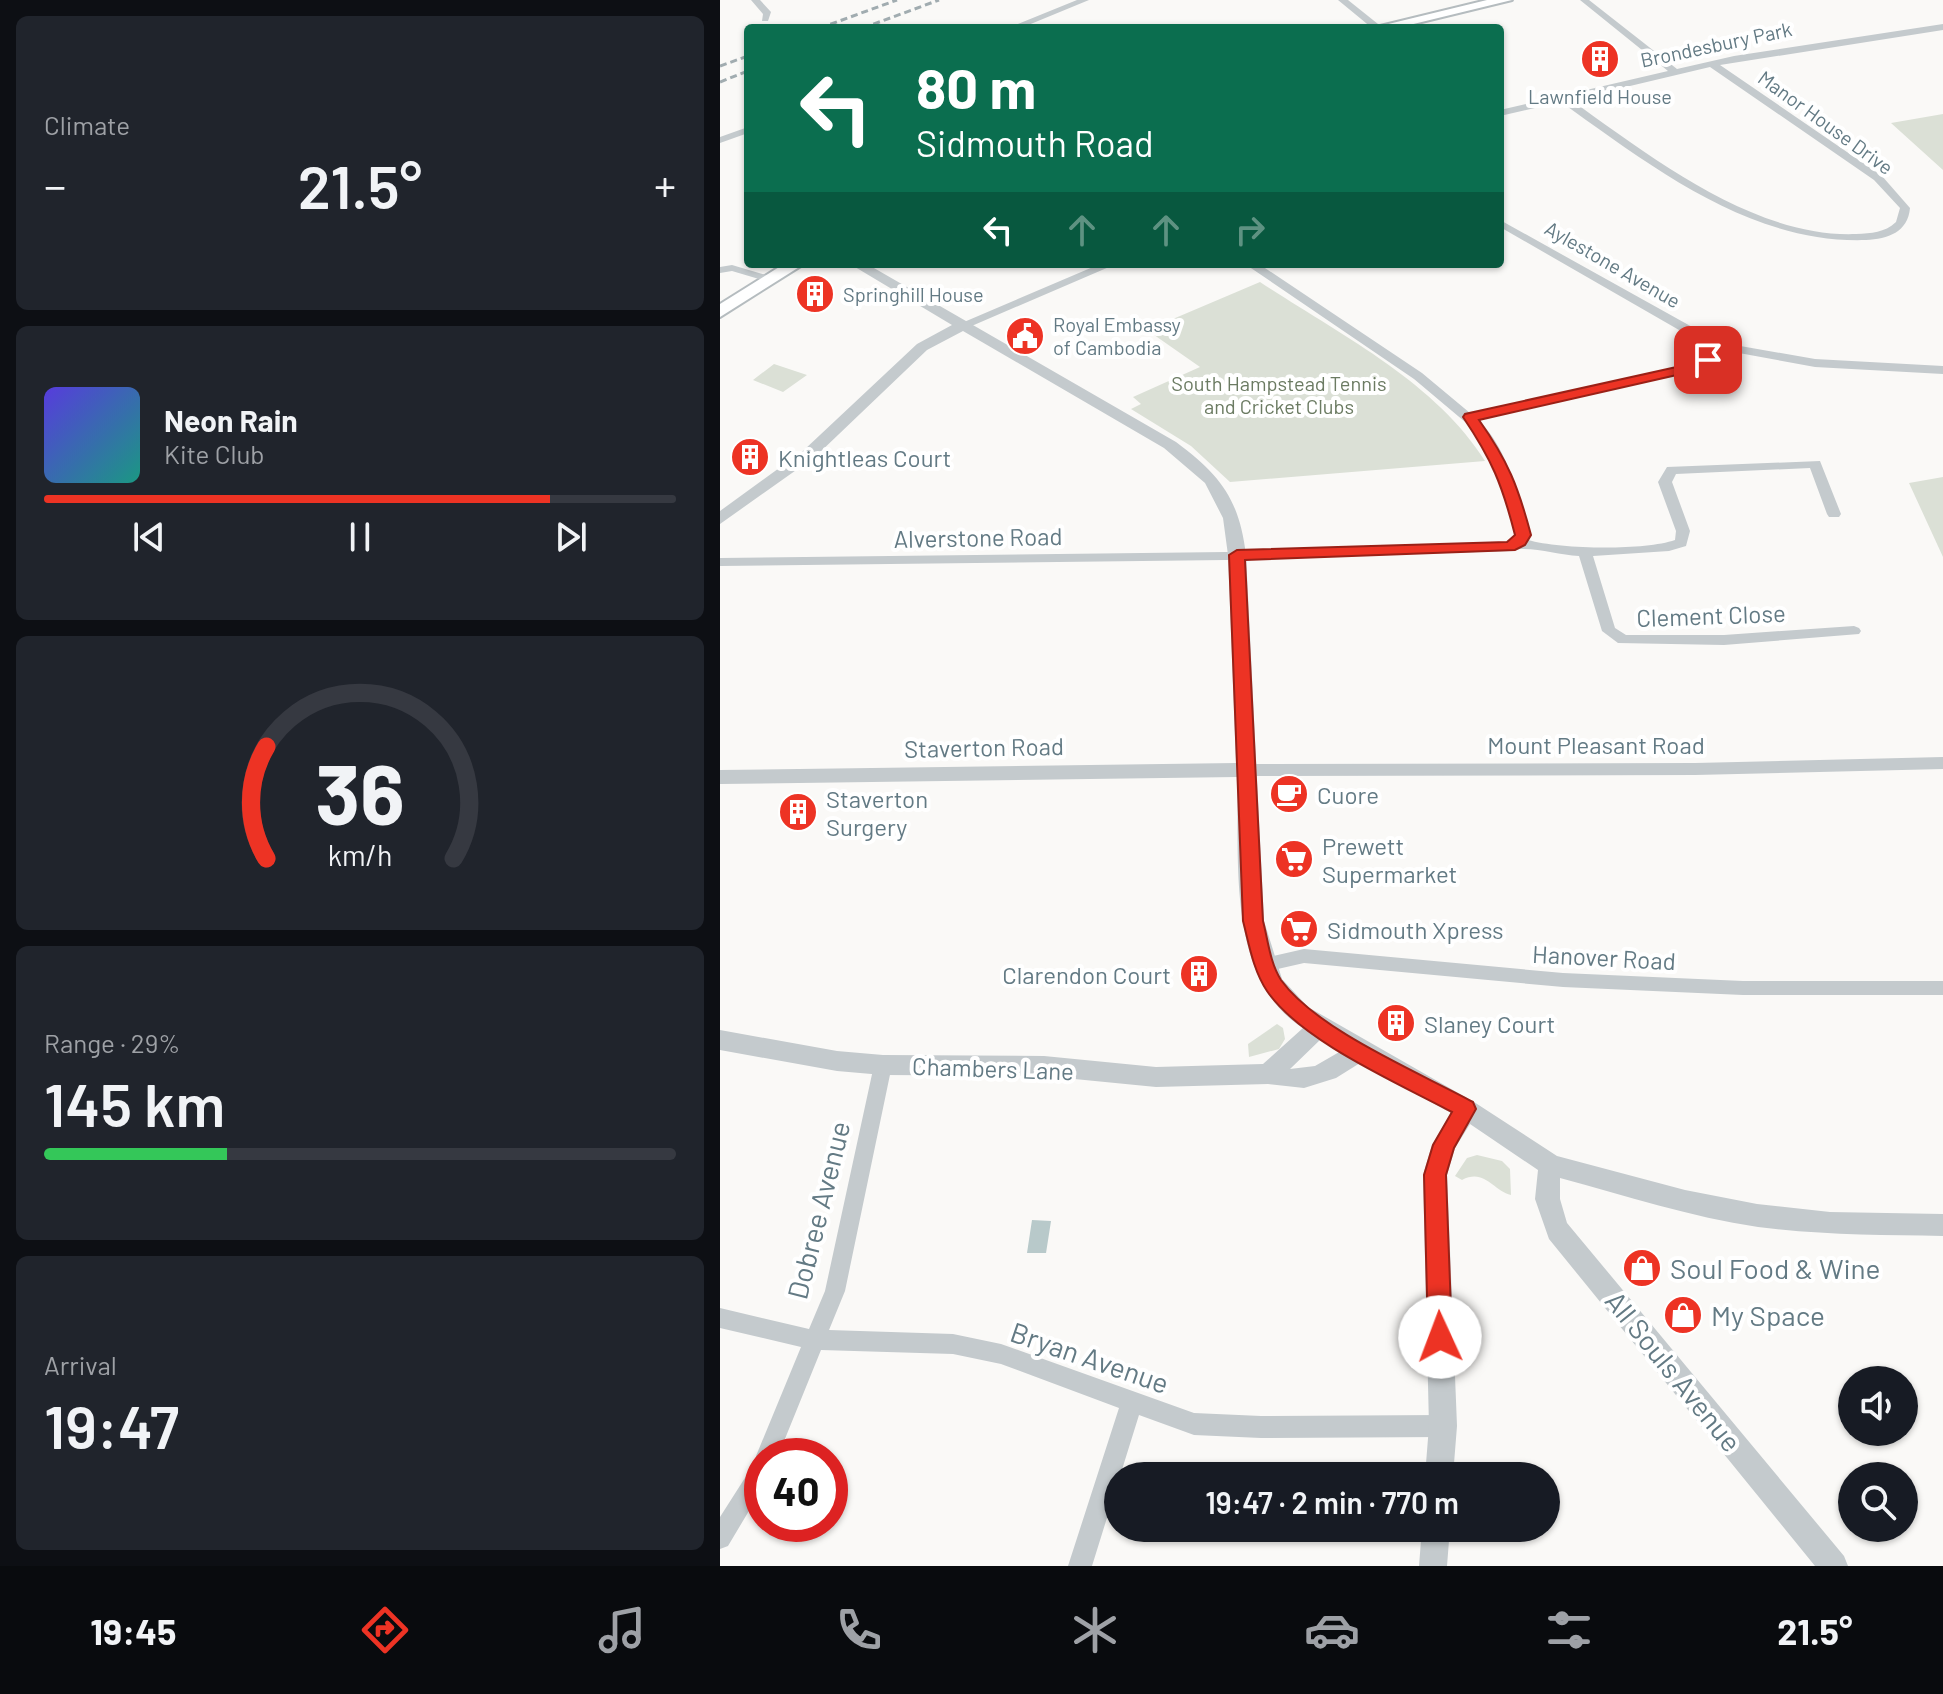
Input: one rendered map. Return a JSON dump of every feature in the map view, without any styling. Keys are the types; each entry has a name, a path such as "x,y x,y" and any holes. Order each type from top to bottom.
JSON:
{"main road":[{"path":"1396,24 1505,0"},
{"path":"720,312 790,268"}],"street":[{"path":"755,0 766,19"},
{"path":"1023,24 1085,0"},
{"path":"1342,0 1373,24"},
{"path":"1584,0 1675,72"},
{"name":"Brondesbury Park","path":"1504,112 1712,64 1811,45 1943,27"},
{"name":"Manor House Drive","path":"1562,98 1679,176 1772,222 1814,234 1849,239 1887,234 1898,227 1905,218 1905,208 1878,178 1712,64"},
{"path":"720,140 744,131"},
{"name":"Aylestone Avenue","path":"1504,225 1690,331 1726,347 1815,363 1943,370"},
{"path":"720,270 732,268 772,280"},
{"path":"864,268 1150,433 1194,463 1228,505 1234,518 1237,555 1253,921 1264,965 1287,1002 1319,1027 1466,1109 1551,1165 1685,1201 1757,1215 1830,1223 1943,1225"},
{"path":"720,519 810,453 922,347 963,325 1100,268"},
{"path":"1257,268 1418,376 1470,417 1498,456 1511,489 1523,535 1520,542 1547,549 1584,550 1669,547 1681,543 1683,531 1665,482 1672,470 1815,464 1834,514"},
{"path":"1470,417 1685,369 1726,347"},
{"name":"Alverstone Road","path":"720,562 1450,550 1509,547 1520,542"},
{"name":"Clement Close","path":"1584,550 1609,631 1623,640 1724,640 1854,631"},
{"name":"Mount Pleasant Road","path":"1248,770 1695,769 1943,763"},
{"name":"Staverton Road","path":"720,777 1248,770"},
{"name":"Hanover Road","path":"1264,965 1304,956 1578,981 1743,988 1943,988"},
{"path":"1296,1068 1319,1027"},
{"name":"Chambers Lane","path":"720,1040 837,1061 883,1065 1044,1066 1156,1077 1268,1074 1284,1081 1296,1068 1333,1071 1358,1050"},
{"name":"Dobree Avenue","path":"774,1438 835,1291 883,1065"},
{"path":"1440,1462 1443,1426 1435,1175 1444,1145 1466,1109"},
{"name":"All Souls Avenue","path":"1551,1165 1545,1187 1546,1206 1558,1231 1834,1566"},
{"name":"Bryan Avenue","path":"720,1318 814,1340 953,1344 1001,1354 1194,1424 1261,1427 1443,1426"},
{"path":"1080,1566 1132,1401"},
{"path":"720,1538 744,1498"},
{"path":"1433,1566 1435,1542"}],"green space":[{"path":"1943,114 1943,170 1891,123"},
{"name":"South Hampstead Tennis and Cricket Clubs","path":"1260,282 1352,340 1412,383 1440,406 1485,461 1230,482 1191,446 1131,409 1141,404 1133,397 1200,367 1147,330"},
{"path":"774,364 807,375 783,392 753,380"},
{"path":"1943,477 1943,557 1909,483"},
{"path":"1277,1024 1283,1028 1285,1039 1279,1049 1249,1057 1248,1044"},
{"path":"1477,1155 1502,1161 1510,1169 1511,1195 1483,1178 1462,1180 1455,1176 1467,1158"}],"shaded area":[{"path":"1032,1220 1051,1221 1046,1253 1027,1253"}],"railway":[{"path":"831,24 897,0"},
{"path":"874,24 939,0"},
{"path":"720,66 744,57"},
{"path":"720,82 744,73"}],"place":[{"name":"Lawnfield House","path":"1600,59"},
{"name":"Springhill House","path":"815,294"},
{"name":"Royal Embassy of Cambodia","path":"1025,336"},
{"name":"Knightleas Court","path":"750,457"},
{"name":"Cuore","path":"1289,794"},
{"name":"Staverton Surgery","path":"798,812"},
{"name":"Prewett Supermarket","path":"1294,859"},
{"name":"Sidmouth Xpress","path":"1299,929"},
{"name":"Clarendon Court","path":"1199,974"},
{"name":"Slaney Court","path":"1396,1023"},
{"name":"Soul Food & Wine","path":"1642,1268"},
{"name":"My Space","path":"1683,1315"}],"route":[{"path":"1440,1337 1435,1175 1450,1132 1466,1109 1358,1050 1300,1014 1274,985 1264,965 1253,921 1237,555 1509,547 1520,542 1523,535 1511,489 1498,456 1470,417 1685,369 1708,360"}]}
